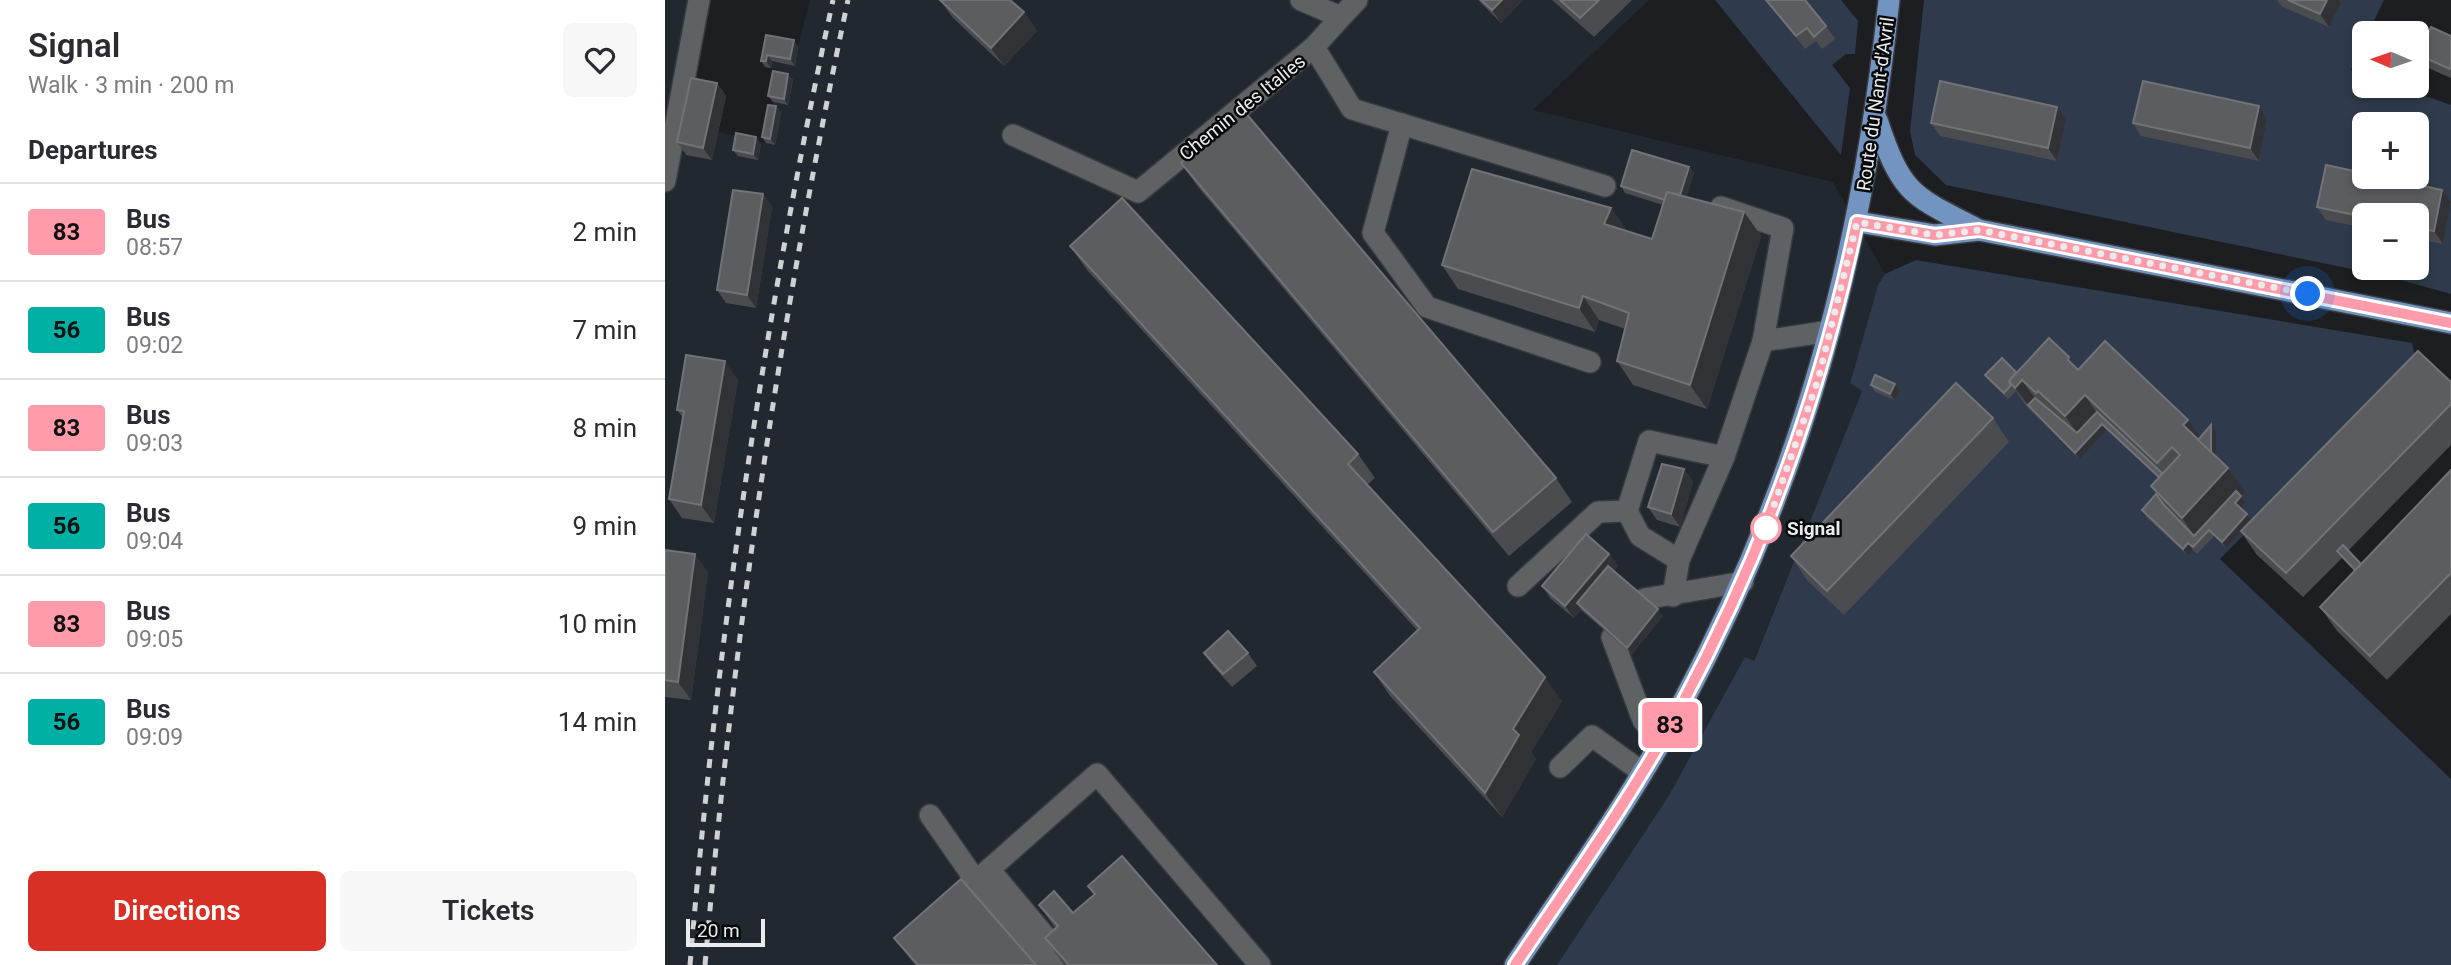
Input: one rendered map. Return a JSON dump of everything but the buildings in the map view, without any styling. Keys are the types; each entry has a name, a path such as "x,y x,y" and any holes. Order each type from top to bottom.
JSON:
{"main road":[{"name":"Route du Nant-d'Avril","path":"1515,965 1660,742 1743,582 1793,456 1830,331 1857,222 1876,117 1889,0"},
{"path":"1876,117 1891,163 1910,190 1920,199 1979,230 2451,323"},
{"path":"1857,222 1935,235 1979,230"}],"street":[{"path":"665,181 699,0"},
{"path":"1301,0 1341,17"},
{"name":"Chemin des Italies","path":"1013,135 1139,192 1314,47 1357,0"},
{"path":"1314,47 1352,109 1605,186"},
{"path":"1402,124 1373,233 1427,307 1590,362"},
{"path":"1673,596 1679,560 1724,457 1763,341 1783,228 1721,208"},
{"path":"1763,341 1830,331"},
{"path":"1679,560 1640,537 1627,511 1649,441 1724,457"},
{"path":"1518,586 1598,512 1627,511"},
{"path":"1644,599 1743,582"},
{"path":"1612,637 1643,720 1660,742"},
{"path":"1560,767 1592,736 1642,772"},
{"path":"983,875 1097,774 1260,965"},
{"path":"930,815 1057,962"}],"shaded area":[{"path":"665,0 711,0 681,153 712,160 718,132 766,143 779,70 765,67 770,41 798,46 810,0 1649,0 1533,110 1833,182 1885,274 1878,285 1850,382 1862,391 1753,662 1745,658 1668,797 1557,965 665,965"},
{"path":"1715,0 1841,0 1858,21 1855,54 1846,54 1832,65 1850,88 1841,155"},
{"path":"1924,0 2384,0 2374,21 2352,21 2352,98 2429,97 2451,105 2451,294 2401,280 2429,280 2429,203 2352,203 2352,269 1946,185 1915,155 1910,131"},
{"path":"1916,260 2412,343 2416,360 2220,559 2451,779 2451,965 1557,965 1668,797 1745,657 1754,661 1862,391 1850,383 1878,285 1885,274"}],"railway":[{"path":"690,965 714,723 746,480 785,239 833,0"},
{"path":"705,965 730,722 761,480 801,239 848,0"}],"bus line":[{"name":"83","path":"1515,965 1585,862 1660,742 1712,647 1743,582 1793,456 1818,380 1847,274 1857,222 1935,235 1979,230 2451,323"}],"place":[{"name":"Signal","path":"1766,528"}],"route":[{"path":"1766,528 1818,380 1847,274 1857,222 1935,235 1979,230 2308,294"}]}
